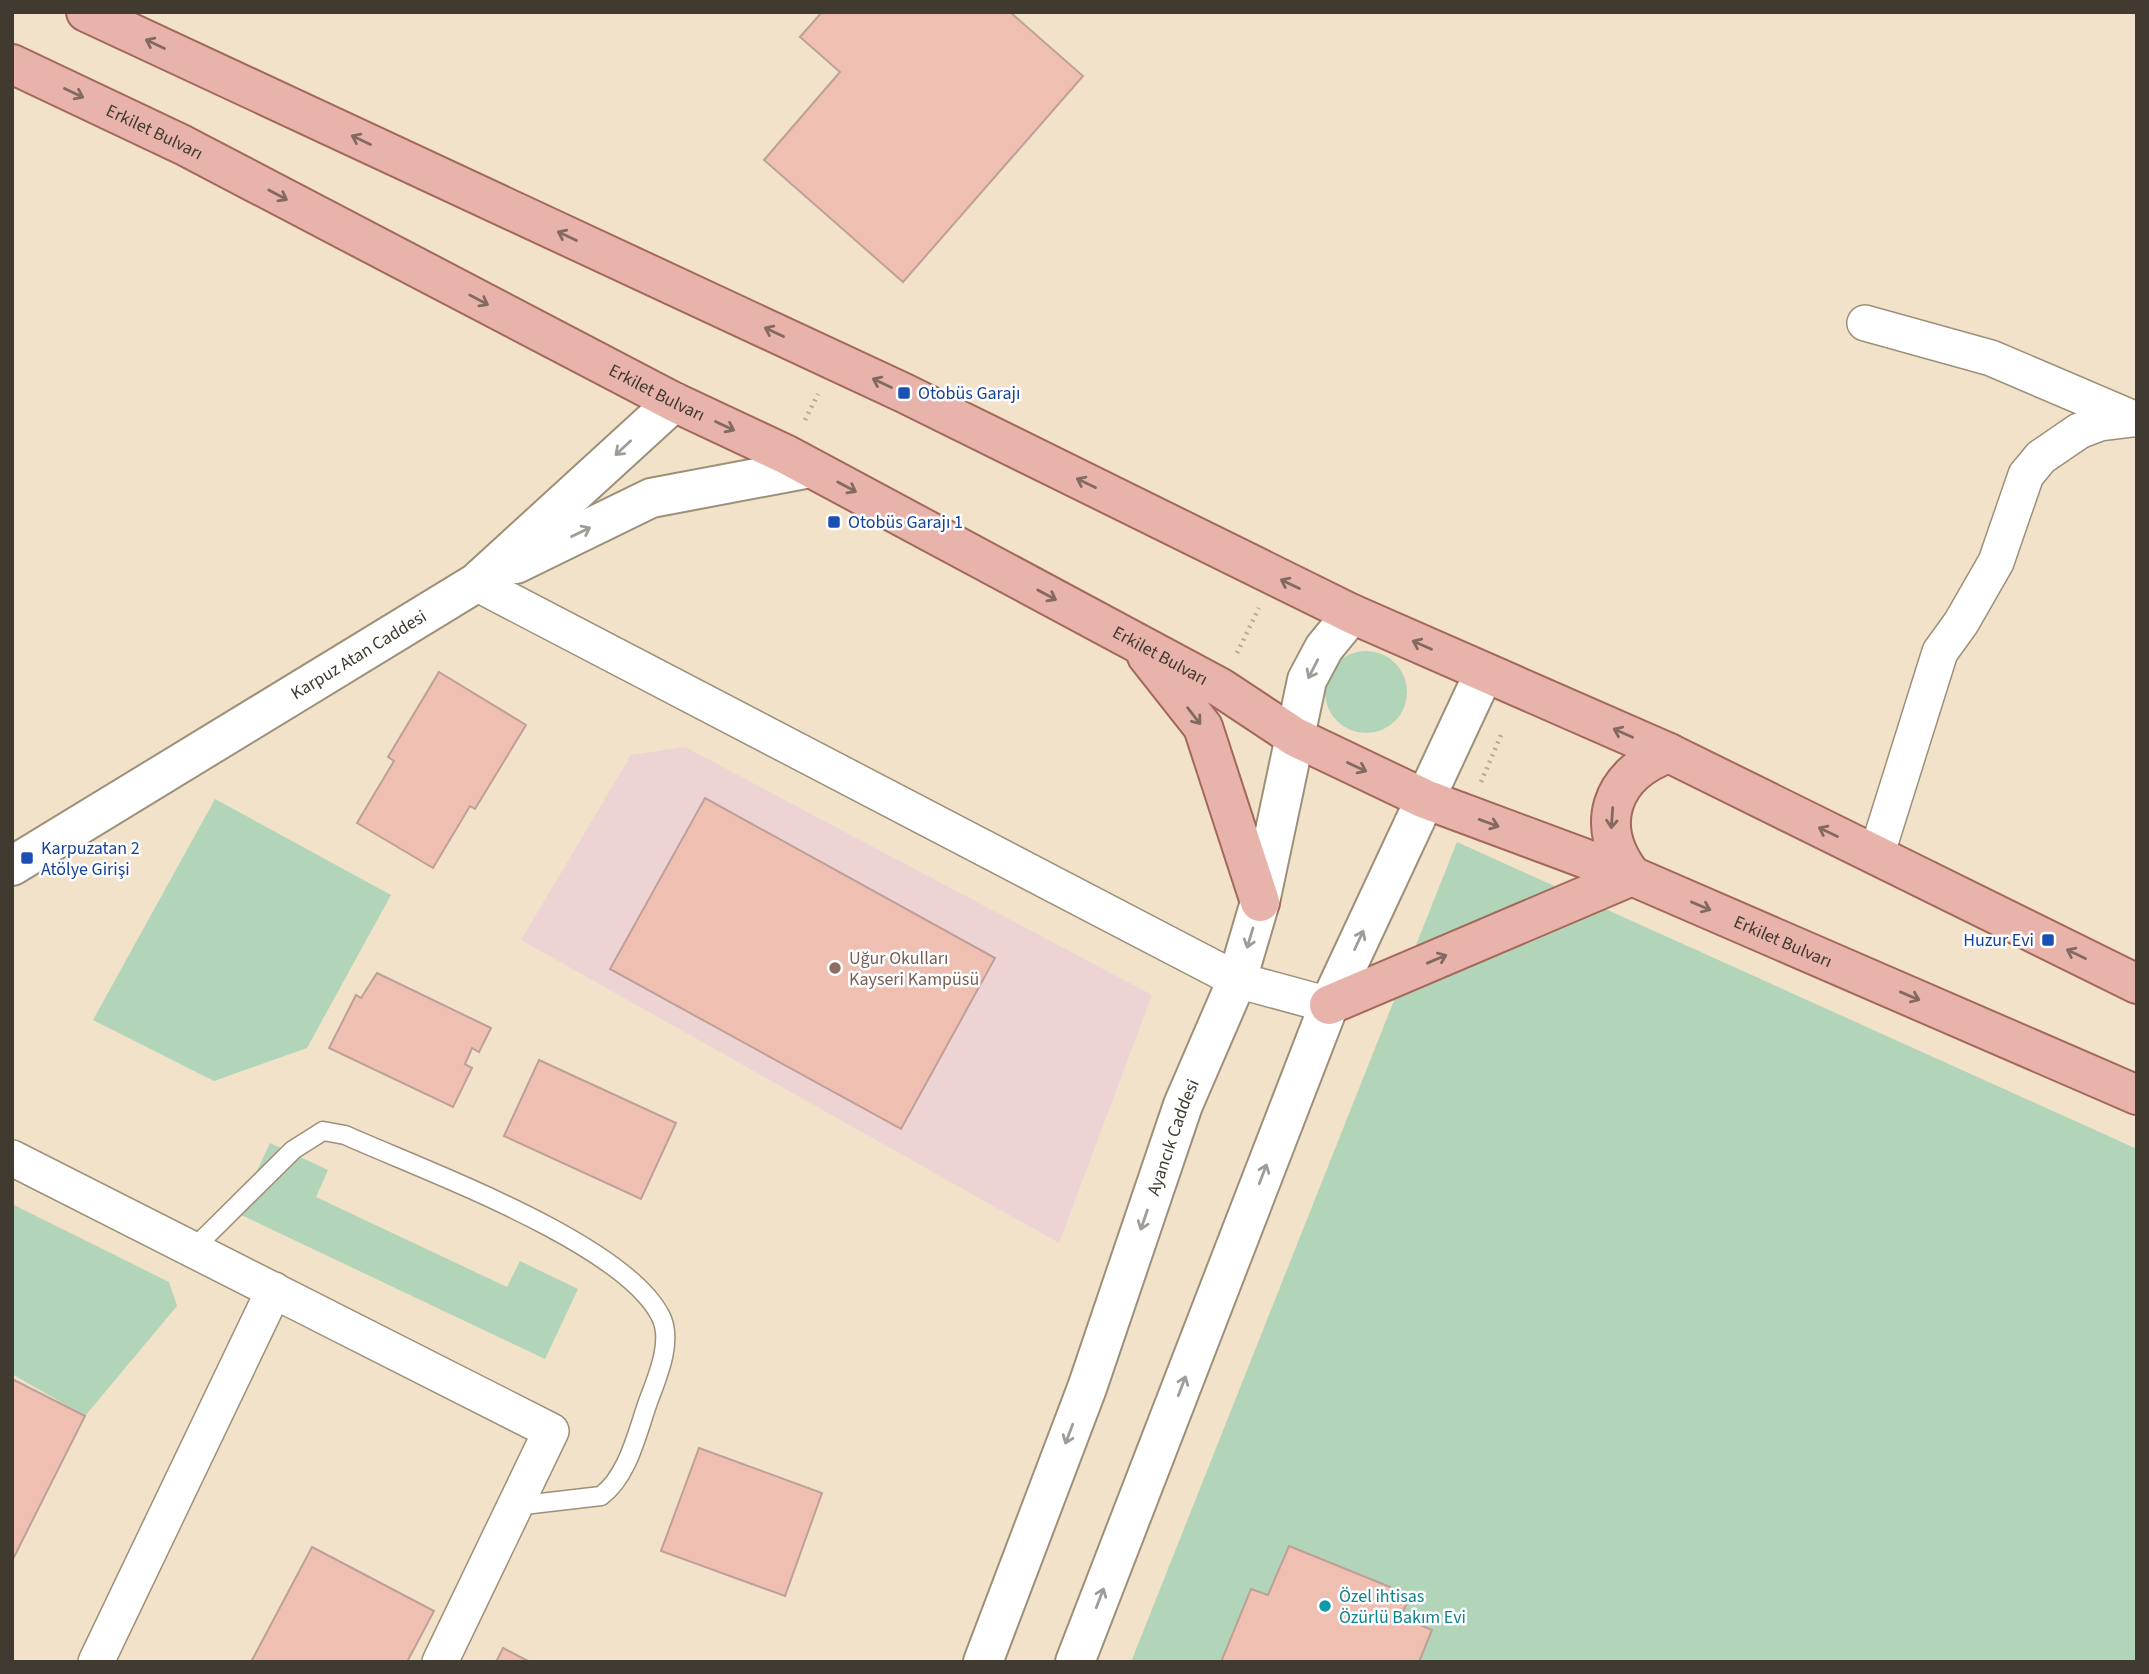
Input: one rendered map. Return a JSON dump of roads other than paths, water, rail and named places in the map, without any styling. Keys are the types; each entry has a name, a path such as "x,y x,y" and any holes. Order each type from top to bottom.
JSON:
{"main road":[{"path":"86,12 904,393 1352,614 1669,753 2137,984"},
{"name":"Erkilet Bulvarı","path":"12,64 183,145 674,402 810,468 1221,688 1295,737 1425,799 1632,876 2137,1095"},
{"path":"1137,643 1203,727 1260,902"},
{"path":"1329,1004 1632,876 1620,861 1612,842 1610,823 1613,804 1634,771 1650,760 1669,753"}],"street":[{"path":"1865,323 1991,358 2135,419"},
{"name":"Karpuz Atan Caddesi","path":"12,866 476,583 674,402"},
{"path":"1876,856 1940,652 1961,623 1996,562 2026,475 2041,457 2078,431 2100,423 2135,419"},
{"path":"476,583 651,498 810,468"},
{"path":"476,583 1237,980 1329,1004"},
{"name":"Ayancık Caddesi","path":"983,1662 1087,1388 1182,1105 1237,980 1260,902 1307,680 1324,648 1352,614"},
{"path":"1075,1662 1329,1004 1484,673"},
{"path":"12,1158 551,1431 440,1662"},
{"path":"96,1662 274,1290"}],"lane":[{"path":"194,1249 293,1150 323,1131 345,1135 549,1226 620,1271 640,1288 662,1317 665,1335 660,1369 629,1455 611,1488 601,1496 515,1506"}],"place":[{"name":"Otobüs Garajı","path":"904,393"},
{"name":"Otobüs Garajı 1","path":"834,522"},
{"name":"Karpuzatan 2 Atölye Girişi","path":"27,858"},
{"name":"Huzur Evi","path":"2048,940"},
{"name":"Uğur Okulları Kayseri Kampüsü","path":"835,968"},
{"name":"Özel ihtisas Özürlü Bakım Evi","path":"1325,1606"}]}
